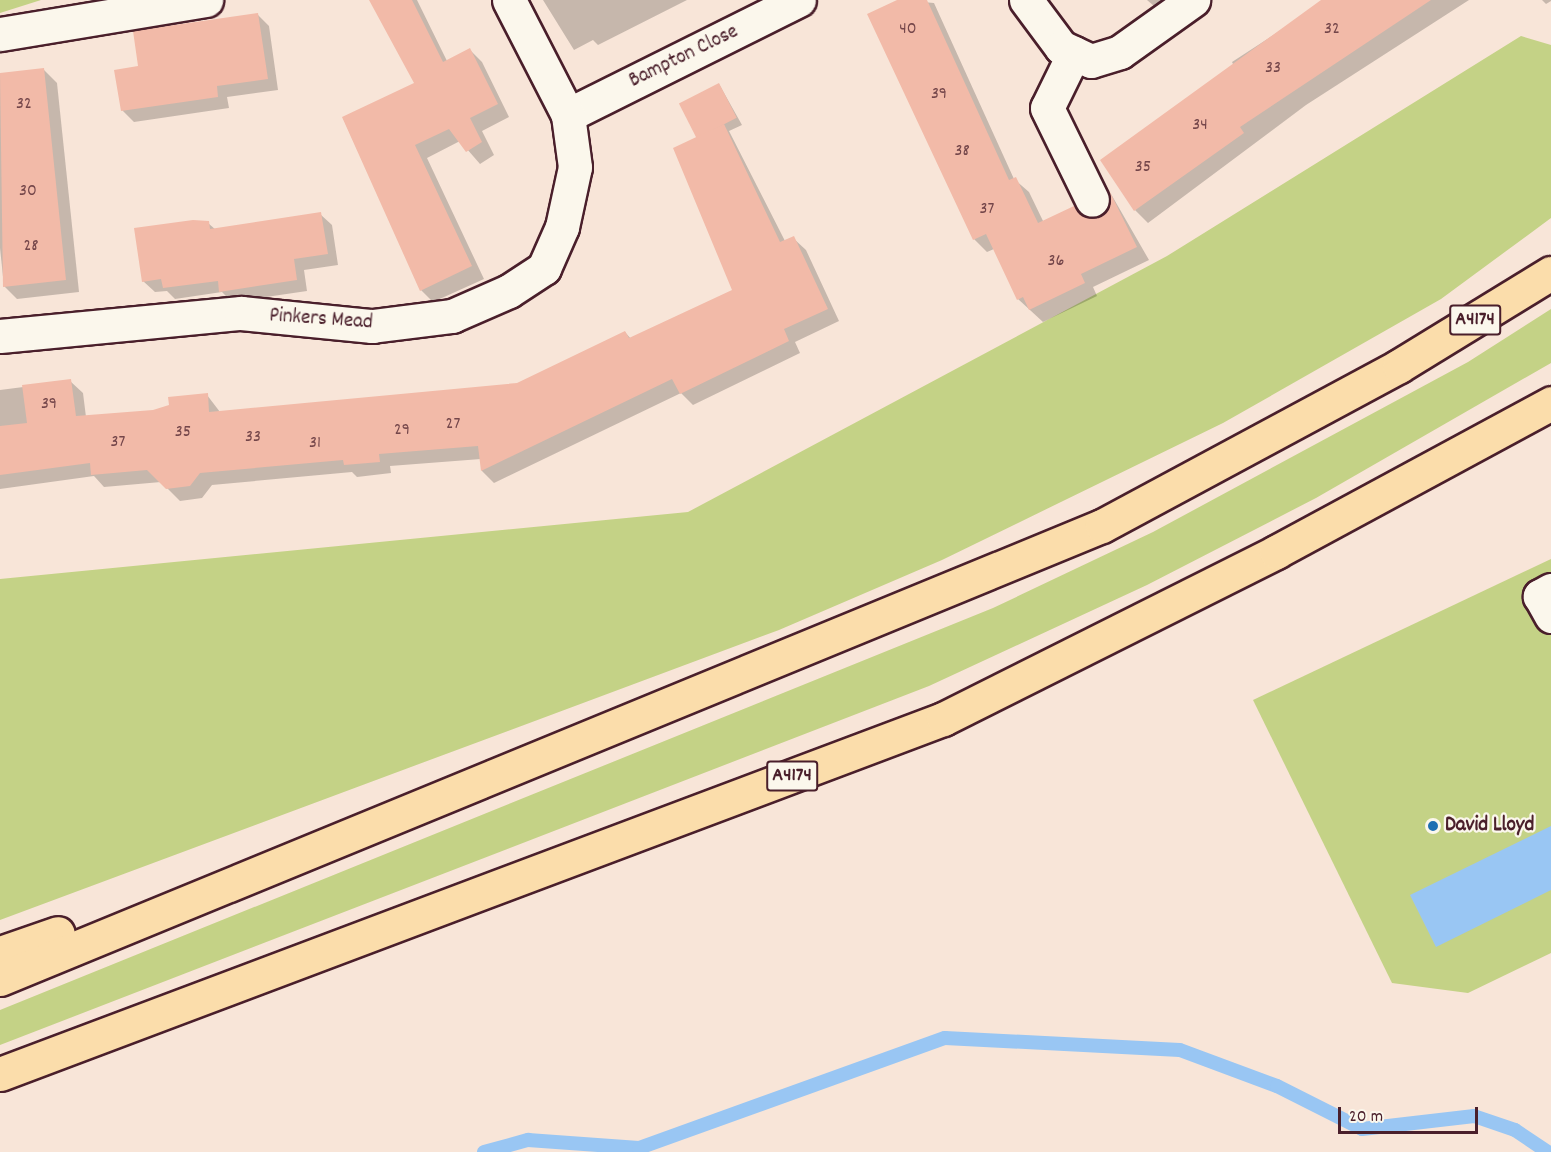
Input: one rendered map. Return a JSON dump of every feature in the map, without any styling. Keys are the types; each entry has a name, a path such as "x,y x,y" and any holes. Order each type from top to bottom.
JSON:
{"highway":[{"name":"A4174","path":"0,979 1102,526 1399,366 1551,273"},
{"name":"A4174","path":"0,1074 943,719 1276,552 1551,403"},
{"path":"0,953 454,794"}],"street":[{"path":"0,34 206,0"},
{"name":"Pinkers Mead","path":"0,336 241,313 372,326 452,316 509,291 544,268 562,227 575,167 568,115 509,0"},
{"name":"Bampton Close","path":"568,115 799,0"},
{"path":"1026,0 1061,47 1091,61 1120,52 1193,0"},
{"path":"1074,53 1047,108 1092,200"},
{"path":"1551,590 1540,596 1551,616"}],"green space":[{"path":"0,0 41,0 0,13"},
{"path":"1521,36 1551,45 1551,218 1441,299 1223,423 942,560 779,630 0,920 0,579 688,512 1167,256"},
{"path":"1551,309 1551,363 1316,498 1147,585 929,686 0,1045 0,1010 993,608 1153,532 1468,362"},
{"name":"David Lloyd","path":"1551,559 1551,953 1468,993 1392,983 1253,700"}],"water":[{"path":"1551,826 1551,890 1436,947 1410,895"}],"building":[{"path":"369,0 412,0 443,62 470,48 498,104 470,118 482,142 466,152 449,129 415,145 472,266 420,291 342,117 414,83"},
{"path":"897,0 927,0 1009,180 1016,177 1038,223 1074,206 1082,216 1100,217 1111,202 1109,190 1137,247 1081,274 1085,283 1029,310 1023,297 1017,300 986,234 973,240 867,14"},
{"path":"1321,0 1431,0 1240,127 1244,133 1134,211 1100,160"},
{"path":"258,13 268,79 217,86 218,97 121,111 114,70 138,66 133,31"},
{"path":"44,68 66,280 3,287 0,73"},
{"path":"719,83 737,118 697,138 679,103"},
{"path":"724,124 780,242 794,236 828,309 784,329 789,341 680,394 672,379 481,471 478,446 379,454 380,462 344,465 343,460 200,473 190,486 166,489 147,470 91,475 90,463 0,475 0,426 27,423 22,385 71,379 76,416 153,410 169,405 168,397 208,393 209,412 517,383 625,331 629,338 732,290 673,148"},
{"path":"321,212 328,254 294,259 297,280 219,292 218,281 163,288 161,279 142,282 134,228 193,220 209,221 210,229"}],"waterway":[{"path":"484,1152 528,1140 639,1148 945,1038 1180,1050 1277,1086 1362,1129 1474,1116 1515,1130 1548,1152"}],"place":[{"name":"David Lloyd","path":"1433,826"}]}
